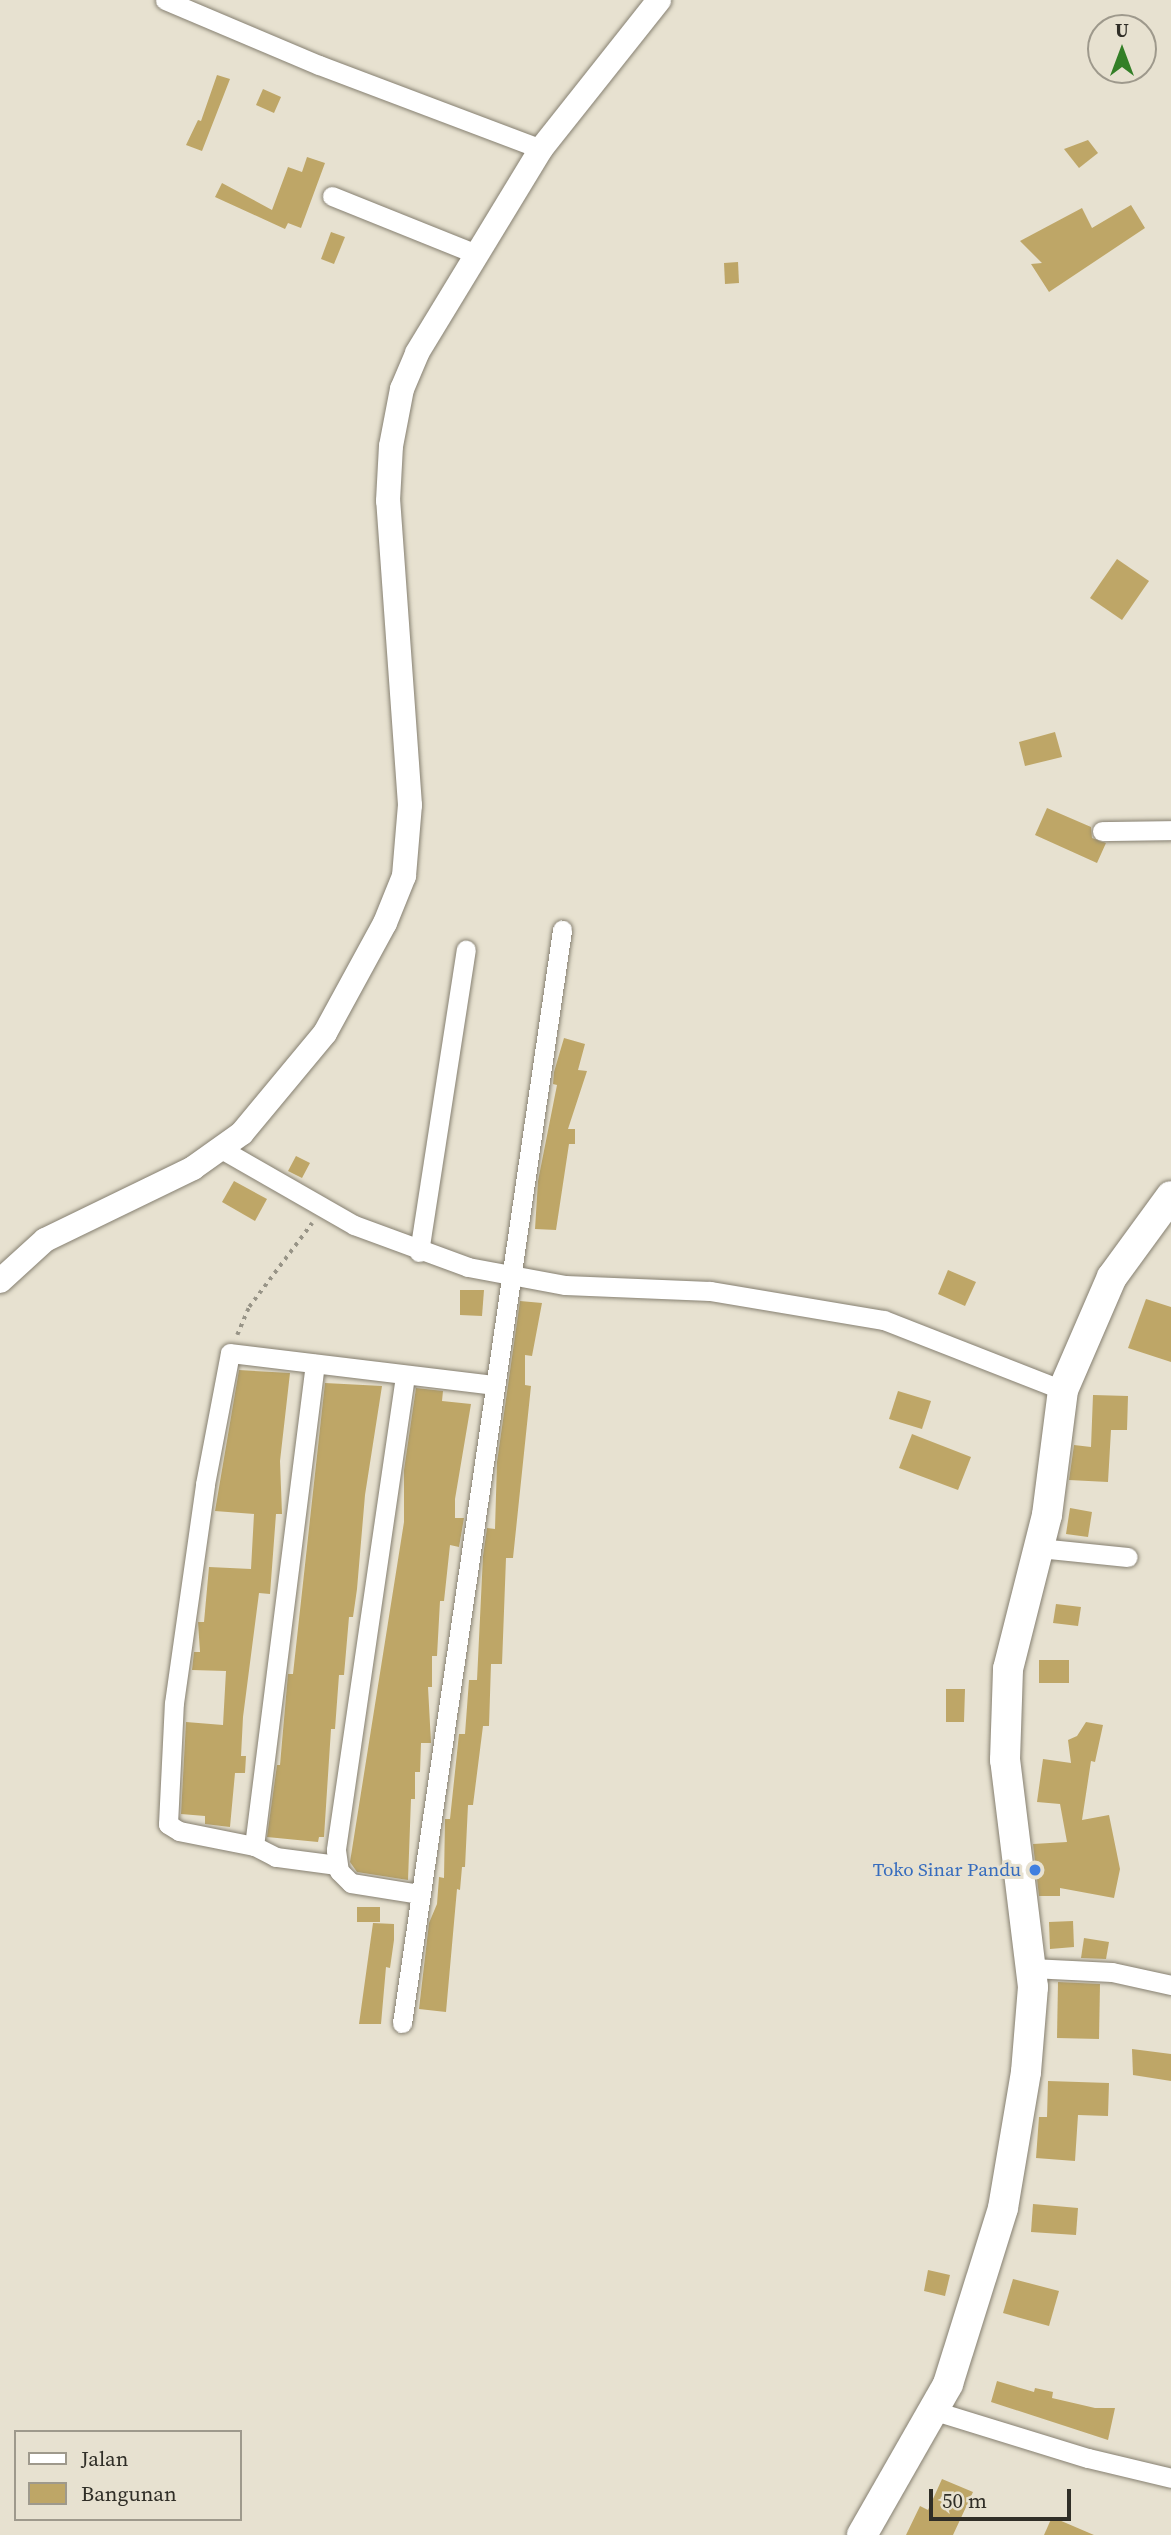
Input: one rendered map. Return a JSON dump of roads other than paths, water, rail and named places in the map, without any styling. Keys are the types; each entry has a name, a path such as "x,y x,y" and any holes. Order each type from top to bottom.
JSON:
{"highway":[{"path":"862,2535 935,2411 960,2355 1003,2208 1032,2030 1031,1968 1005,1760 1004,1713 1008,1669 1039,1548 1063,1390 1112,1277 1171,1196"}],"main road":[{"path":"0,1281 45,1240 66,1227 223,1150 270,1105 325,1033 385,923 404,876 411,782 391,555 391,446 395,413 417,353 541,149 659,0"}],"street":[{"path":"165,0 319,65 541,149"},
{"path":"332,196 476,254"},
{"path":"1102,831 1171,830"},
{"path":"402,2023 562,930"},
{"path":"419,1252 466,950"},
{"path":"223,1150 324,1207 419,1252 512,1278 565,1285 710,1291 884,1320 1063,1390"},
{"path":"337,1864 276,1857 254,1846 171,1829 167,1814 176,1689 205,1484 230,1353 405,1377 494,1385"},
{"path":"254,1846 315,1364"},
{"path":"405,1377 336,1844 337,1864 351,1883 421,1894"},
{"path":"1039,1548 1128,1557"},
{"path":"1031,1968 1112,1972 1171,1985"},
{"path":"935,2411 1088,2458 1171,2478"}],"place":[{"name":"Toko Sinar Pandu","path":"1035,1870"}]}
